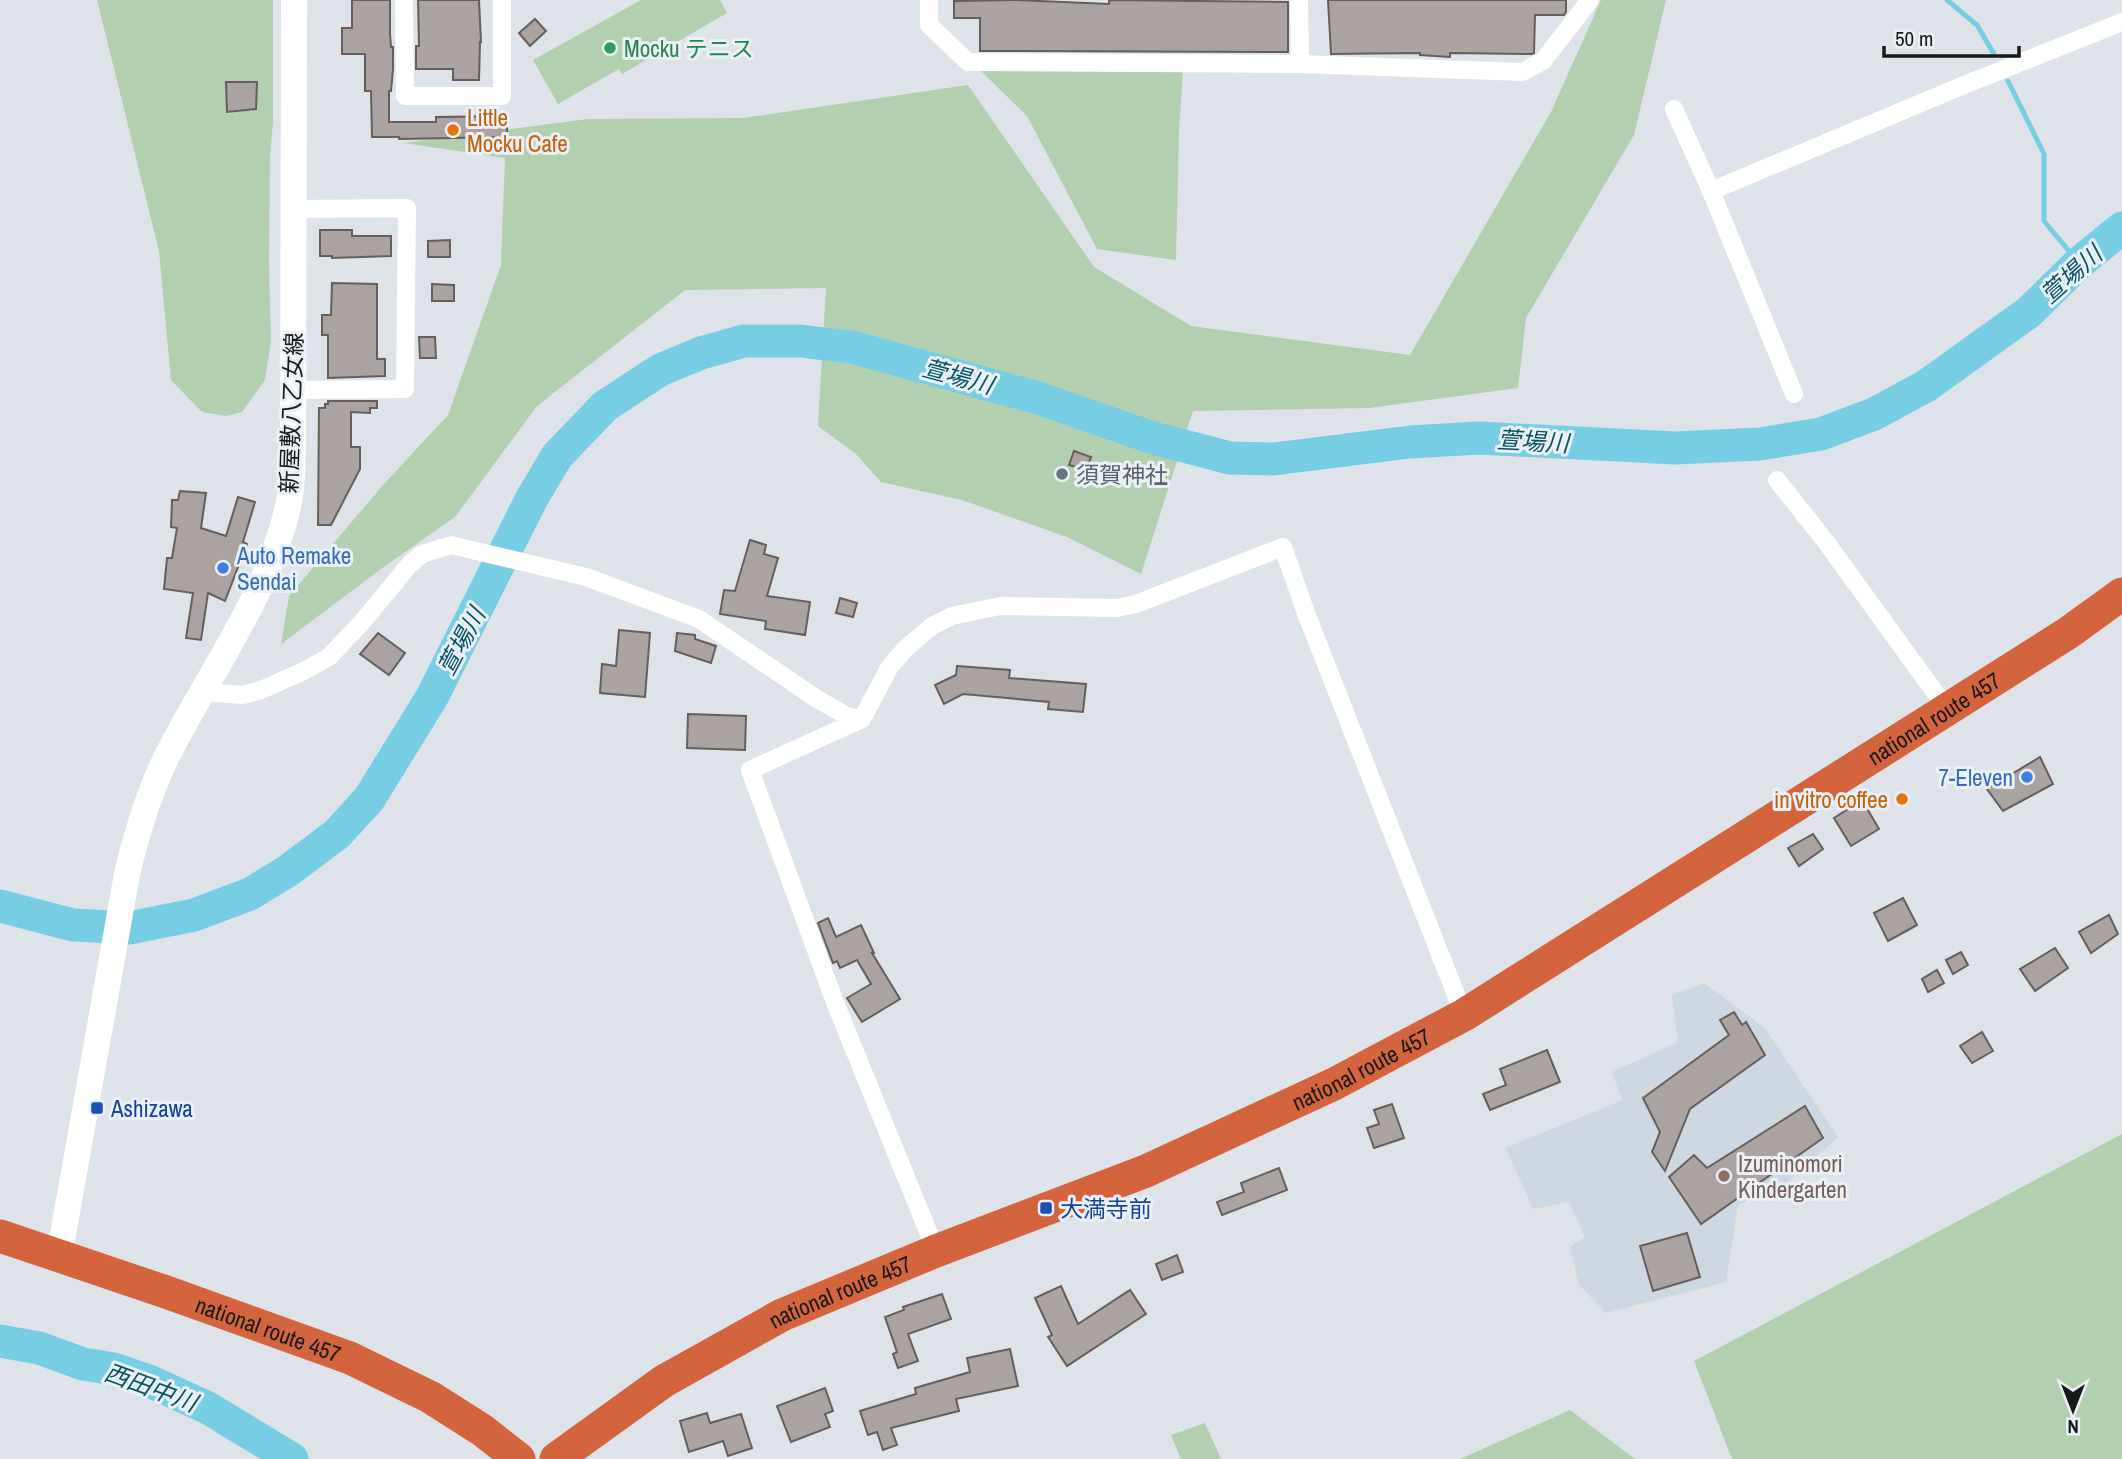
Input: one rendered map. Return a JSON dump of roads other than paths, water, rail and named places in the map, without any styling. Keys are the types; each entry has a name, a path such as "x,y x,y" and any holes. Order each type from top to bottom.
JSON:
{"highway":[{"name":"national route 457","path":"556,1459 664,1381 782,1315 936,1251 1146,1171 1334,1084 1464,1015 2068,633 2122,594"},
{"name":"national route 457","path":"0,1236 350,1358 430,1397 482,1430 519,1459"}],"street":[{"name":"新屋敷八乙女線","path":"59,1257 127,874 143,813 168,753 254,598 283,524 290,495 293,390 294,0"},
{"path":"404,0 405,96 502,96 502,0"},
{"path":"929,0 929,25 968,62 1300,64 1522,72 1542,61 1590,0"},
{"path":"1299,0 1300,64"},
{"path":"1711,191 2122,22"},
{"path":"1674,109 1711,191 1794,394"},
{"path":"293,209 408,208 405,389 293,390"},
{"path":"1777,480 1826,542 1947,709"},
{"path":"203,692 243,695 261,690 321,662 363,621 410,564 422,554 450,545 586,577 699,619 817,699 847,716 863,719"},
{"path":"936,1251 836,1004 750,770 863,719 890,668 906,648 932,626 952,616 1000,606 1117,608 1136,604 1283,547 1306,613 1464,1015"}],"waterway":[{"path":"1947,0 1977,25 1994,54"},
{"path":"2008,81 2044,154 2044,221 2079,263"},
{"name":"萱場川","path":"0,906 73,925 129,928 194,915 250,894 289,870 337,834 369,799 432,697 532,498 557,456 605,406 660,370 701,353 744,341 801,341 855,348 1038,398 1153,438 1230,458 1274,459 1410,442 1479,438 1675,448 1760,444 1821,434 1874,414 1926,386 2029,312 2079,263 2122,228"},
{"name":"西田中川","path":"0,1341 39,1348 83,1364 114,1369 149,1381 208,1408 292,1459"}],"place":[{"name":"Mocku テニス","path":"610,48"},
{"name":"Little Mocku Cafe","path":"453,130"},
{"name":"須賀神社","path":"1062,474"},
{"name":"Auto Remake Sendai","path":"223,568"},
{"name":"7-Eleven","path":"2027,777"},
{"name":"in vitro coffee","path":"1902,799"},
{"name":"Ashizawa","path":"97,1108"},
{"name":"Izuminomori Kindergarten","path":"1724,1176"},
{"name":"大満寺前","path":"1046,1208"}]}
